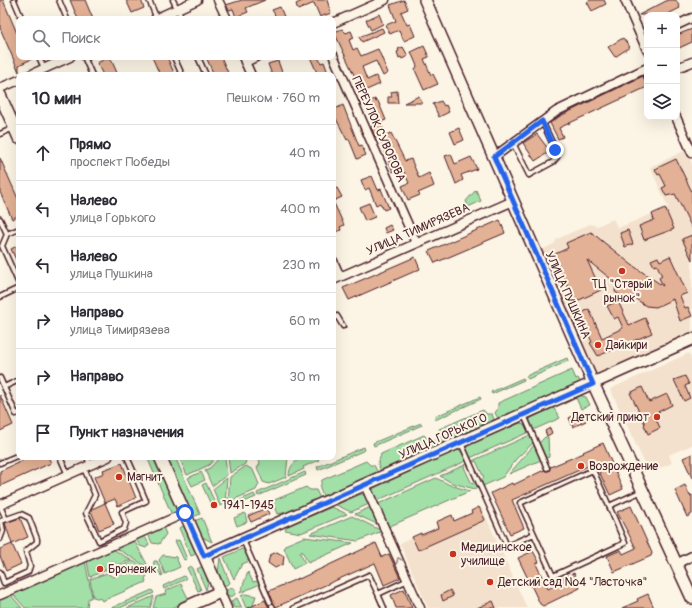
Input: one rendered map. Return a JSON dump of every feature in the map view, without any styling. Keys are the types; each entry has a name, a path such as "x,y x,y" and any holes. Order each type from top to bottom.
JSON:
{"main road":[{"name":"УЛИЦА ПУШКИНА","path":"425,0 593,384 692,598"},
{"path":"0,95 16,132"},
{"name":"УЛИЦА ГОРЬКОГО","path":"204,556 692,339"},
{"path":"161,460 182,515 204,556 220,592 184,608"}],"street":[{"path":"162,16 198,0"},
{"path":"218,0 225,16"},
{"path":"336,22 386,0"},
{"path":"625,0 644,38"},
{"path":"680,24 692,18"},
{"path":"37,72 64,60"},
{"path":"244,60 250,72"},
{"name":"ПЕРЕУЛОК СУВОРОВА","path":"335,60 416,243"},
{"path":"680,67 692,62"},
{"path":"494,157 542,121 572,103 644,69"},
{"path":"0,88 16,81"},
{"path":"677,120 692,153"},
{"name":"УЛИЦА ТИМИРЯЗЕВА","path":"337,279 513,201"},
{"path":"0,505 68,475 87,463 98,460"},
{"path":"365,485 420,608"},
{"path":"0,595 182,515"},
{"path":"676,564 692,556"},
{"path":"220,592 227,608"}],"lane":[{"path":"14,0 21,16"},
{"path":"58,0 66,16"},
{"path":"149,0 155,16"},
{"path":"174,0 180,16"},
{"path":"40,60 44,69"},
{"path":"85,60 91,72"},
{"path":"175,60 181,72"},
{"path":"199,60 205,72"},
{"path":"513,142 529,175 553,162 557,157 557,153 542,121"},
{"path":"0,134 14,128"},
{"path":"0,218 7,234"},
{"path":"16,230 7,234 2,246 16,277"},
{"path":"0,297 16,289"},
{"path":"336,316 343,326"},
{"path":"0,378 16,414"},
{"path":"4,387 16,381"},
{"path":"524,414 548,468"},
{"path":"461,442 507,546 534,534"},
{"path":"0,463 16,456"},
{"path":"61,460 68,475"},
{"path":"87,463 95,495 86,513 98,541 124,529 126,523 122,512 146,501 128,460"},
{"path":"593,470 625,543 552,576 534,534 520,503 593,470"},
{"path":"553,481 556,487"},
{"path":"609,506 643,491"},
{"path":"0,505 6,520"},
{"path":"0,538 3,531 1,521 24,514 29,518 37,539 37,542 26,551 30,566 28,572 4,583 0,572"},
{"path":"243,539 270,602"},
{"path":"294,608 369,575 384,608"},
{"path":"378,594 408,580"}],"shaded area":[{"path":"686,150 692,164 692,334 602,375 595,374 539,251 554,244 557,239 590,224 597,226 613,219 618,228 668,207 650,167"},
{"name":"Детский приют","path":"689,353 692,360 692,445 669,455 672,463 649,473 610,389"},
{"name":"Медицинское училище","path":"479,507 482,508 527,608 428,608 400,544 421,533 422,535 438,528 436,522 452,515 455,520 472,513 471,511"}],"green space":[{"path":"476,190 481,201 468,207 466,201"},
{"path":"567,358 568,361 528,379 526,376"},
{"path":"572,370 576,379 578,378 581,383 499,420 495,413 498,408 498,403"},
{"path":"523,378 524,380 492,394 491,392"},
{"path":"579,395 586,397 590,405 581,409 576,398 564,404 563,402"},
{"path":"480,397 481,399 435,420 434,417"},
{"path":"553,407 560,418 533,430 529,421 531,418"},
{"path":"483,410 487,414 492,414 495,422 461,437 460,435 455,438 456,439 440,446 436,439 440,433 439,429"},
{"path":"421,423 422,425 374,446 373,443"},
{"path":"520,423 524,424 529,432 470,458 466,448 468,446"},
{"path":"424,435 429,440 434,440 437,448 381,472 378,464 381,454"},
{"path":"530,435 533,443 516,459 503,477 483,486 480,480 484,478 476,461 472,463 472,461"},
{"path":"545,437 548,437 549,457 546,458 539,443"},
{"path":"534,445 541,460 509,474"},
{"path":"364,447 365,450 318,470 317,467"},
{"path":"457,450 462,452 466,461 376,501 372,491 374,488"},
{"path":"148,460 156,460 177,509 175,514 172,515"},
{"path":"167,460 176,460 200,514 193,517"},
{"path":"180,460 213,460 209,465 187,475"},
{"path":"217,460 225,460 227,475 212,486 205,470 210,468"},
{"path":"228,460 246,460 245,464 230,473"},
{"path":"259,460 288,460 286,477 269,484 263,482 257,468 260,464"},
{"path":"297,460 319,460 303,467 304,469 289,476 290,469"},
{"path":"366,461 370,465 374,465 378,473 323,496 320,488 322,480"},
{"path":"467,464 464,467 472,484 476,482 479,487 475,489 452,483 440,476"},
{"path":"246,466 253,470 259,484 256,490 228,502 230,477"},
{"path":"201,472 205,480 192,486 188,478"},
{"path":"305,472 306,475 258,496 257,493"},
{"path":"227,478 225,504 220,506 213,489"},
{"path":"436,478 450,485 470,491 388,527 378,504"},
{"path":"206,483 217,507 213,509 202,485"},
{"path":"306,487 310,490 316,490 320,498 288,512 277,514 272,501"},
{"path":"254,494 256,497 230,508 229,505"},
{"path":"361,494 366,496 369,504 351,512 336,505"},
{"path":"332,507 347,514 301,533 285,530 287,526"},
{"path":"371,507 379,525 355,514"},
{"path":"245,513 247,522 237,526 234,518"},
{"path":"352,516 382,531 358,541 310,534"},
{"path":"202,518 212,542 202,537 194,521"},
{"path":"184,526 196,554 191,556 179,528"},
{"path":"163,527 166,534 159,544 152,543 148,534"},
{"path":"144,535 149,544 146,548 140,546 136,539"},
{"path":"304,537 353,543 308,563 302,551 300,553 305,563 293,569 284,548 286,547 285,545"},
{"path":"134,540 149,568 116,548"},
{"path":"179,540 187,559 184,560 175,541"},
{"path":"113,549 131,560 116,566 115,563 107,563 106,570 102,572 104,569 102,565 95,568 97,572 101,572 90,577 87,561"},
{"path":"242,549 246,552 250,561 242,564 234,579 224,557"},
{"path":"163,555 176,557 180,567 165,574 159,560"},
{"path":"220,558 230,583 224,586 218,572"},
{"path":"85,561 92,597 88,599 87,608 25,608 12,593"},
{"path":"133,561 149,570 145,579 146,582 102,601 101,599 93,597 90,579 107,573 113,577 116,576 117,568"},
{"path":"154,561 157,561 163,575 161,576 160,573 153,570"},
{"path":"191,566 201,590 198,591 187,568"},
{"path":"203,566 208,582 206,590 197,569"},
{"path":"248,572 253,582 258,581 260,584 240,593"},
{"path":"184,576 186,579 164,589 163,586"},
{"path":"181,584 189,600 172,608 153,608 156,597 166,594 165,591"},
{"path":"231,587 236,592 231,597 226,592"},
{"path":"152,590 154,593 120,608 111,608"},
{"path":"10,594 22,608 0,608 0,599"},
{"path":"245,594 256,596 252,608 246,608 241,596"},
{"path":"154,596 150,608 127,608"},
{"path":"237,598 242,608 234,608 231,601"}],"building":[{"path":"0,0 3,0 16,31 16,60 30,60 19,65 19,72 0,28"},
{"path":"70,0 85,0 92,16 77,16"},
{"path":"126,0 141,0 144,8 132,13"},
{"path":"242,0 265,0 246,8 248,12 238,16 236,16 233,9 229,10 226,5"},
{"path":"304,0 327,0 331,13 320,16 314,3 298,10 296,4"},
{"path":"404,0 408,9 401,12 407,25 410,24 415,36 404,41 399,30 390,34 386,25 396,21 390,5"},
{"path":"591,0 604,0 606,4 592,11 587,2"},
{"path":"668,0 676,0 680,8 672,12 645,12"},
{"path":"280,7 284,16 275,16 272,10"},
{"path":"379,14 383,24 371,30 366,20"},
{"path":"382,28 384,32 362,42 359,37"},
{"path":"342,29 346,33 351,31 354,38 349,40 353,50 357,48 361,56 378,49 388,73 383,76 376,61 362,67 367,80 376,76 380,84 362,92 336,36 336,31"},
{"path":"692,29 692,42 680,48 680,34"},
{"path":"623,38 630,47 615,57 608,47"},
{"path":"424,46 429,57 424,59 431,75 433,74 438,84 424,90 415,70 417,66 411,52"},
{"path":"403,47 408,56 402,59 401,57 399,58 397,52 399,51 398,49"},
{"path":"104,60 111,60 117,72 102,72 97,63"},
{"path":"153,60 168,60 174,72 159,72"},
{"path":"207,60 222,60 228,72 213,72"},
{"path":"311,60 320,60 321,63 324,62 328,72 317,72"},
{"path":"278,61 282,72 271,72 268,64"},
{"path":"643,76 644,88 559,128 563,137 558,139 550,123 560,116"},
{"path":"397,91 398,103 388,103 388,97 392,97 391,92"},
{"path":"419,96 422,103 404,103"},
{"path":"365,98 367,103 375,99 376,102 378,101 386,120 380,122 386,135 391,133 405,161 411,159 419,178 429,173 434,186 418,193 420,195 408,200 402,186 409,183 404,172 401,173 400,169 393,172 379,136 375,137 371,127 375,125 366,104 362,106 359,100"},
{"path":"441,101 444,106 446,105 449,112 439,117 433,104"},
{"path":"343,105 359,146 361,145 366,155 357,159 349,139 347,140 336,119 336,108"},
{"path":"459,128 464,140 455,144 450,132"},
{"path":"537,134 549,152 535,161 523,143"},
{"path":"451,154 455,164 471,157 477,169 461,175 463,180 456,184 445,156"},
{"path":"0,158 16,194 16,217 12,219 0,192"},
{"path":"676,159 692,192 692,228 675,194 666,196 662,188 666,186 660,174 658,175 655,169"},
{"path":"372,176 378,190 381,189 389,208 384,210 380,203 376,205 369,188 365,190 361,180"},
{"path":"336,188 337,188 342,197 336,200"},
{"path":"369,203 375,217 365,221 359,207"},
{"path":"336,208 344,225 340,227 341,230 336,232"},
{"path":"665,208 674,229 644,240 639,226 654,220 652,214"},
{"path":"500,220 505,233 435,263 429,251"},
{"path":"390,225 393,230 386,233 384,228"},
{"path":"628,230 633,244 625,247 620,233"},
{"name":"ТЦ \"Старый рынок\"","path":"591,232 632,265 663,286 659,278 662,276 657,265 654,266 651,260 658,257 660,261 670,256 687,293 680,296 685,308 688,307 692,316 680,321 673,299 656,307 646,306 633,297 628,300 615,292 616,283 587,260 601,290 575,302 553,255 568,248 566,243"},
{"path":"692,235 692,260 682,239"},
{"path":"16,246 16,260 11,249"},
{"path":"415,257 420,269 349,300 343,288"},
{"path":"618,301 629,325 645,318 652,333 598,356 590,343 592,342 584,325 583,326 580,320 582,319 580,314 589,309 602,338 623,328 618,317 614,319 607,306"},
{"path":"685,376 689,384 685,386 690,398 684,401 674,380"},
{"path":"642,387 649,402 667,394 672,405 654,414 660,428 648,434 644,425 645,424 630,393"},
{"path":"0,395 13,425 0,431"},
{"path":"578,413 580,417 583,415 586,421 573,427 569,418"},
{"path":"550,428 552,433 547,436 545,431"},
{"path":"603,443 623,489 610,495 595,463 512,500 524,528 510,534 491,493 512,483 513,485 544,470 549,471 550,467 584,453 583,452"},
{"path":"692,454 692,478 683,458"},
{"path":"24,460 50,460 51,463 0,486 0,471"},
{"path":"122,463 136,498 118,506 115,499 105,503 94,477 104,473 103,470"},
{"path":"685,485 690,496 692,495 692,514 687,517 675,490"},
{"path":"105,503 114,524 99,530 91,511 92,509"},
{"path":"631,506 652,553 651,556 614,572 607,556 621,550 623,554 636,548 617,512"},
{"path":"479,507 485,520 418,550 412,537 438,528 436,522 452,515 454,521 472,513 471,511"},
{"path":"266,508 269,514 251,522 248,516"},
{"path":"20,518 28,537 12,544 5,523"},
{"path":"376,543 382,557 389,554 400,578 384,585 375,563 276,607 273,603 269,591 299,579"},
{"path":"12,544 21,564 6,571 0,556 0,549"},
{"path":"533,551 539,562 536,564 548,589 562,582 561,579 574,573 580,588 543,606 540,604 518,558"},
{"path":"277,552 284,556 283,564 275,568 268,563 270,555"},
{"path":"404,589 412,608 396,608 391,595"},
{"path":"450,590 453,596 443,601 441,595"},
{"path":"648,594 654,608 622,608 638,601 637,599"},
{"path":"265,600 269,608 248,608"},
{"path":"493,601 496,608 477,608"}],"place":[{"name":"ТЦ \"Старый рынок\"","path":"622,271"},
{"name":"Дайкири","path":"598,345"},
{"name":"Детский приют","path":"657,417"},
{"name":"Возрождение","path":"581,466"},
{"name":"Магнит","path":"119,477"},
{"name":"1941-1945","path":"214,505"},
{"name":"Медицинское училище","path":"453,554"},
{"name":"Броневик","path":"100,569"},
{"name":"Детский сад №4 \"Ласточка\"","path":"490,582"}],"route":[{"path":"185,513 204,556 593,384 494,157 542,121 555,150"}]}
